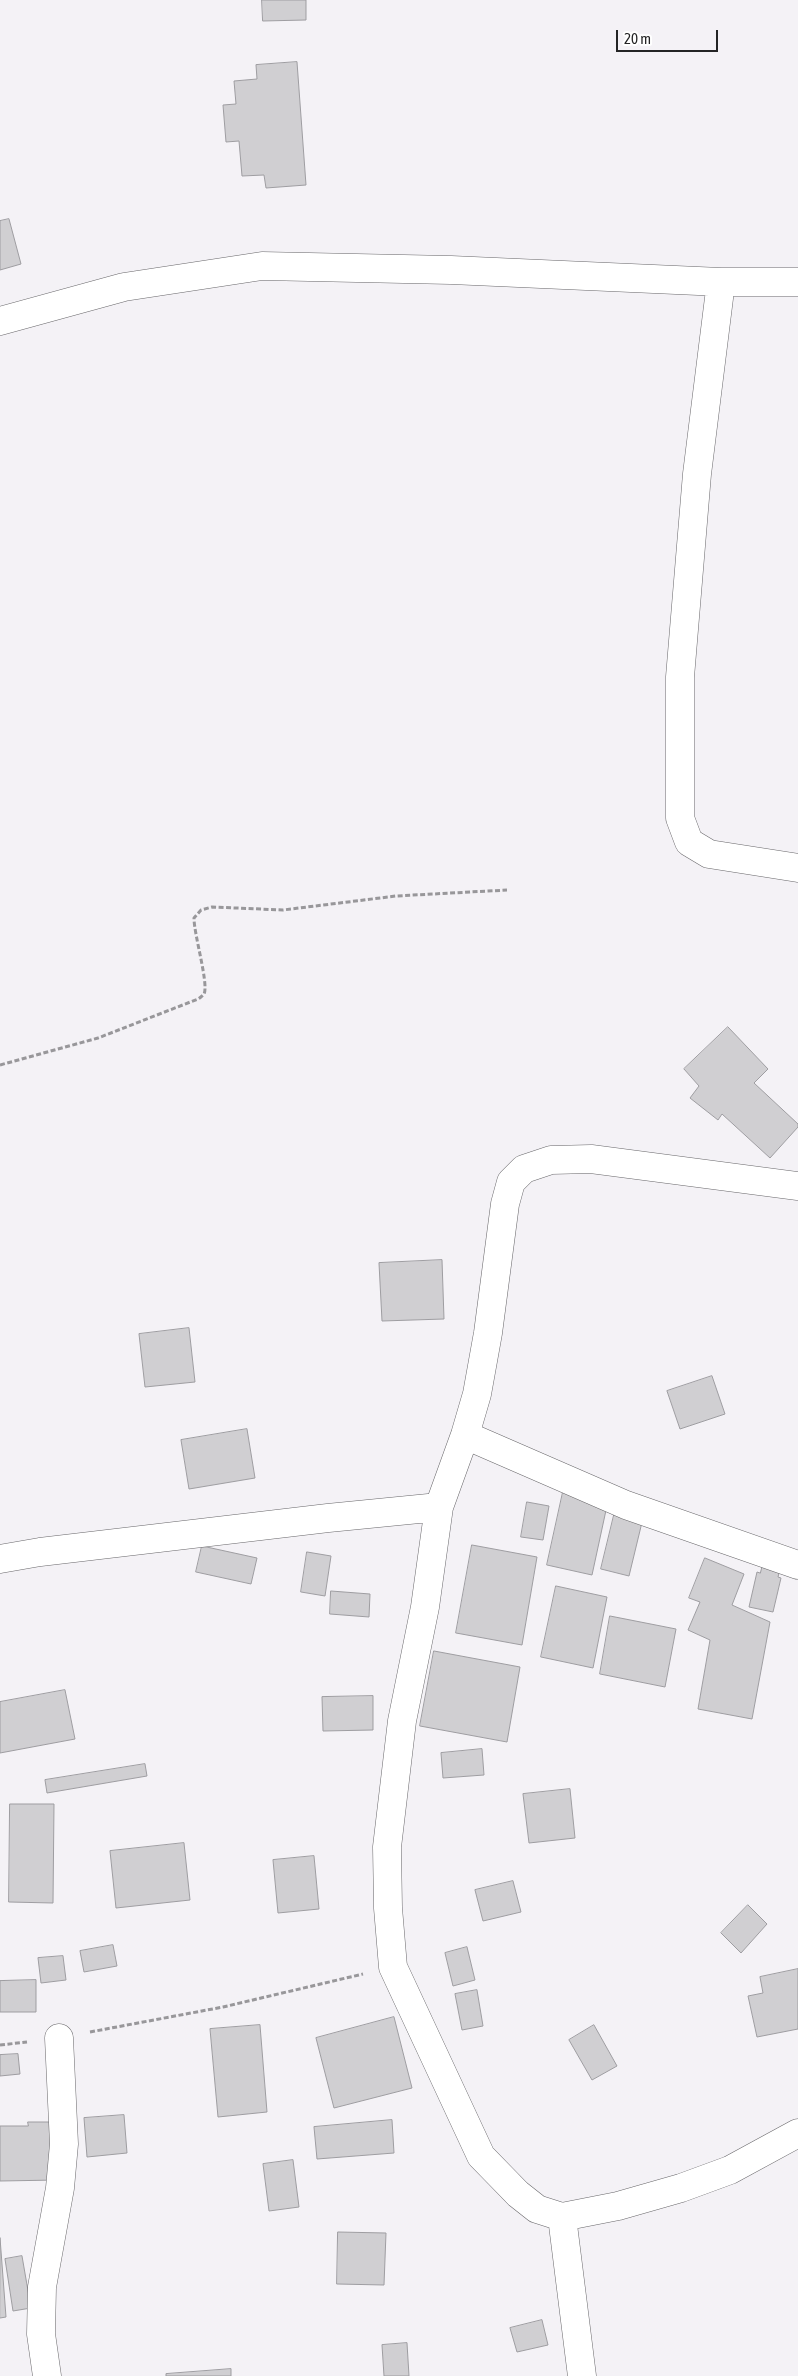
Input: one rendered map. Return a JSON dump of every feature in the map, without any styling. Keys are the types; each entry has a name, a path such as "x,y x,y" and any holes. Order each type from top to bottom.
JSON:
{"street":[{"path":"0,321 124,287 262,266 451,270 721,282 798,282"},
{"path":"721,282 698,474 680,677 680,818 689,842 709,854 798,868"},
{"path":"798,1186 591,1159 551,1160 524,1169 511,1182 505,1204 477,1394 465,1435 439,1507 425,1607 402,1721 387,1847 388,1908 392,1967 481,2156 518,2194 538,2209 562,2217 618,2206 681,2188 730,2170 798,2133"},
{"path":"465,1435 626,1505 798,1565"},
{"path":"0,1560 40,1552 328,1518 439,1507"},
{"path":"46,2376 41,2334 42,2287 60,2188 64,2144 59,2038"},
{"path":"562,2217 582,2376"}],"path":[{"path":"0,1065 98,1038 198,1000 204,993 206,983 194,931 194,918 201,910 212,907 283,910 396,896 508,890"},
{"path":"0,2045 59,2038 223,2007 392,1967"}],"building":[{"path":"262,0 306,0 306,20 263,21"},
{"path":"297,62 306,185 266,188 264,175 242,176 239,141 226,142 223,105 236,104 234,81 257,79 256,65"},
{"path":"9,219 21,264 0,270 0,221"},
{"path":"728,1027 768,1069 754,1083 798,1124 798,1127 770,1158 722,1114 718,1120 690,1098 699,1086 684,1069"},
{"path":"442,1260 444,1319 382,1321 379,1263"},
{"path":"189,1328 195,1382 145,1387 139,1334"},
{"path":"712,1376 725,1414 680,1429 667,1391"},
{"path":"247,1429 255,1478 189,1489 181,1440"},
{"path":"563,1492 608,1501 592,1575 547,1565"},
{"path":"527,1502 549,1506 543,1540 521,1537"},
{"path":"616,1507 644,1514 629,1576 601,1569"},
{"path":"472,1545 537,1557 522,1645 456,1633"},
{"path":"202,1546 257,1558 251,1584 196,1572"},
{"path":"307,1552 331,1556 325,1596 301,1592"},
{"path":"705,1558 744,1574 732,1605 770,1622 752,1719 698,1709 710,1640 688,1630 700,1602 689,1598"},
{"path":"763,1564 780,1569 778,1577 781,1578 773,1612 749,1607 757,1572 760,1573"},
{"path":"556,1586 607,1597 593,1668 541,1657"},
{"path":"331,1591 370,1594 369,1617 330,1614"},
{"path":"610,1616 676,1629 665,1687 600,1674"},
{"path":"434,1651 520,1667 507,1742 420,1726"},
{"path":"65,1690 75,1739 0,1753 0,1702"},
{"path":"373,1696 373,1730 323,1731 322,1697"},
{"path":"482,1749 484,1775 443,1778 441,1753"},
{"path":"145,1764 147,1776 47,1793 45,1780"},
{"path":"570,1789 575,1838 529,1843 523,1794"},
{"path":"10,1804 54,1804 53,1903 9,1902"},
{"path":"184,1843 190,1900 116,1908 110,1851"},
{"path":"314,1856 319,1909 278,1913 273,1860"},
{"path":"513,1881 521,1912 483,1921 475,1890"},
{"path":"748,1905 767,1924 741,1953 721,1933"},
{"path":"113,1945 117,1966 84,1972 80,1951"},
{"path":"467,1947 475,1980 453,1986 445,1953"},
{"path":"63,1956 66,1980 41,1983 38,1958"},
{"path":"798,1969 798,2029 757,2037 748,1996 763,1993 760,1977"},
{"path":"36,1980 36,2012 0,2012 0,1981"},
{"path":"477,1990 483,2026 462,2030 455,1994"},
{"path":"394,2017 412,2088 334,2108 316,2038"},
{"path":"260,2025 267,2112 218,2117 210,2029"},
{"path":"594,2025 617,2066 592,2080 569,2040"},
{"path":"18,2054 20,2074 0,2076 0,2055"},
{"path":"124,2115 127,2153 87,2157 84,2118"},
{"path":"392,2120 394,2153 317,2159 314,2127"},
{"path":"28,2122 56,2122 57,2180 0,2181 0,2126 28,2126"},
{"path":"293,2160 299,2207 269,2211 263,2164"},
{"path":"338,2232 386,2233 384,2285 337,2284"},
{"path":"0,2238 6,2317 0,2318"},
{"path":"22,2256 31,2308 13,2311 5,2259"},
{"path":"542,2320 548,2345 517,2352 510,2328"},
{"path":"407,2343 409,2376 384,2376 382,2345"},
{"path":"231,2369 231,2376 166,2376 166,2374"}]}
